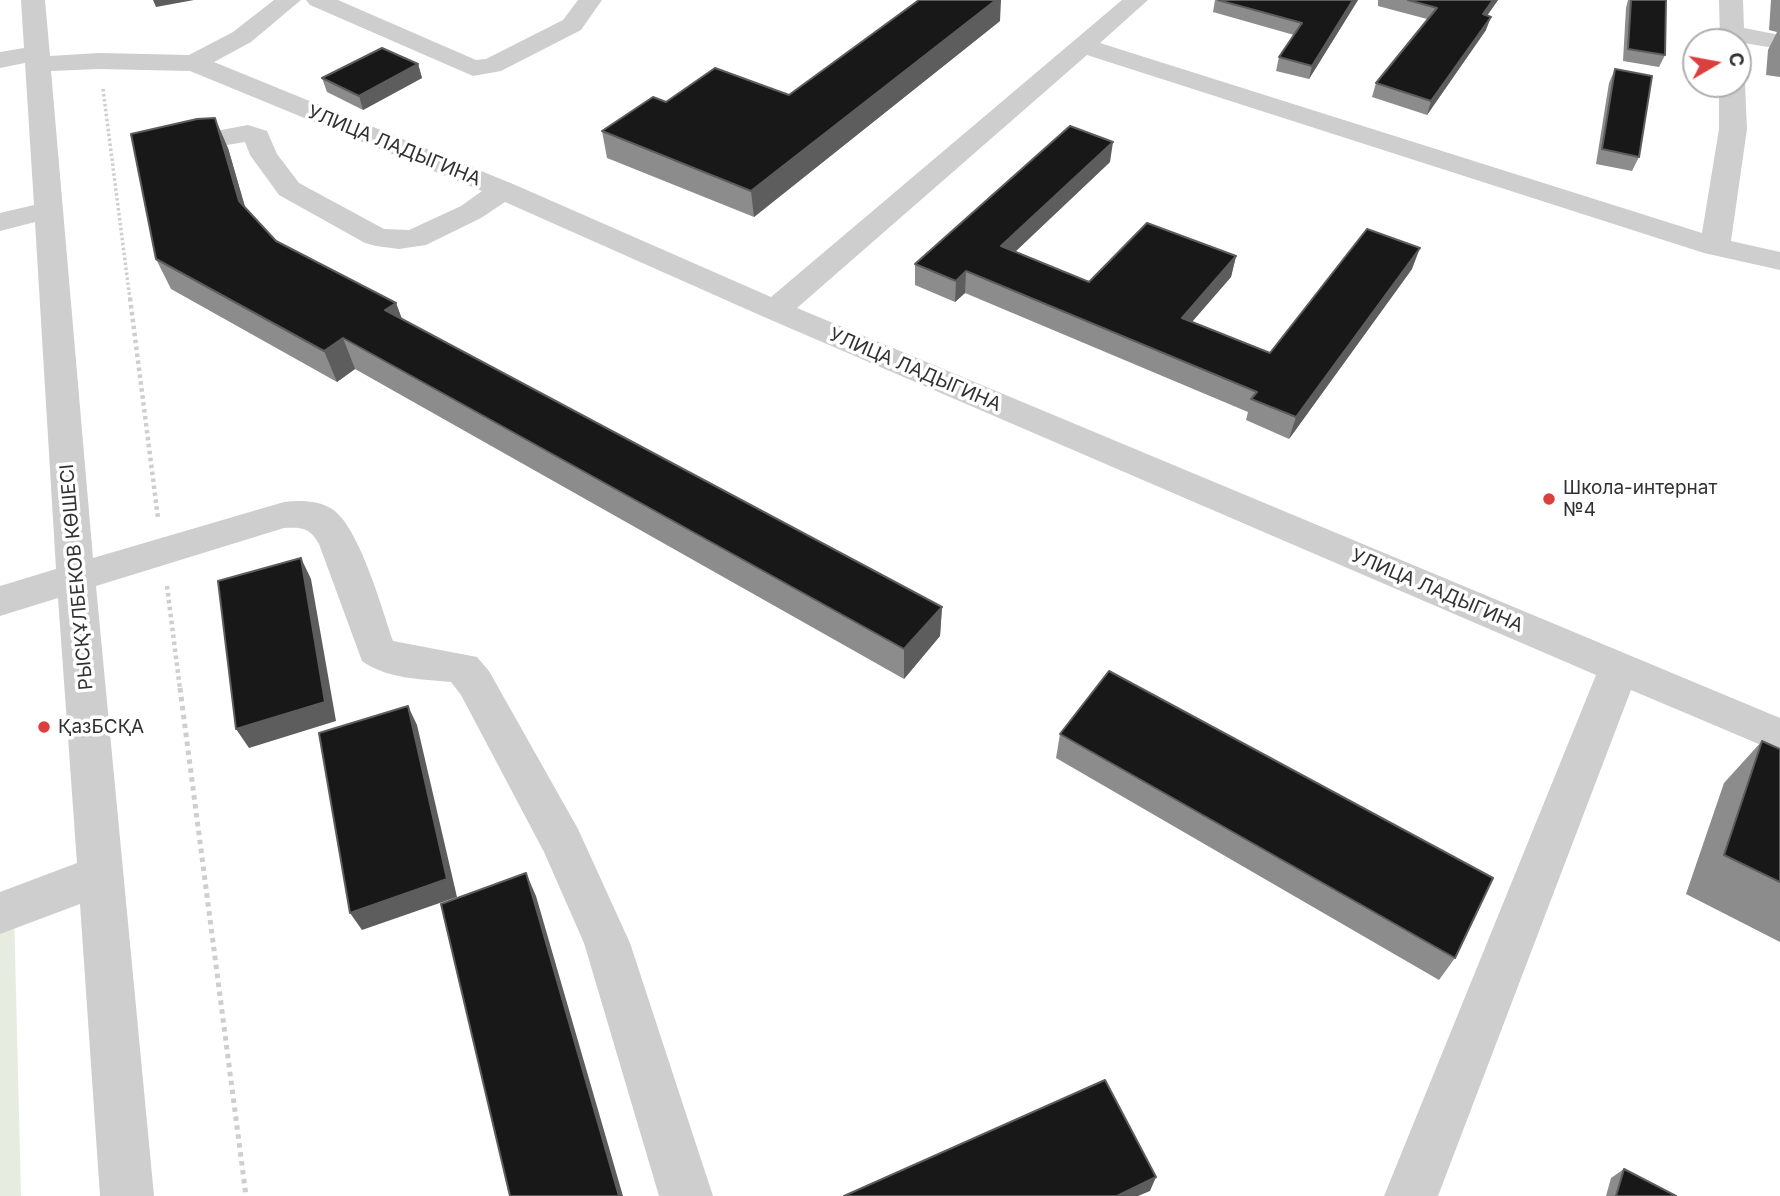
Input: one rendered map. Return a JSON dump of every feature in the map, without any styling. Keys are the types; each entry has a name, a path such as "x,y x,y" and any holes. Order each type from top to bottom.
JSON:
{"street":[{"name":"РЫСҚҰЛБЕКОВ КӨШЕСІ","path":"33,0 76,580 127,1196"},
{"path":"194,63 242,37 289,0"},
{"path":"318,0 473,68 492,66 572,25 590,0"},
{"path":"775,310 1136,0"},
{"path":"1731,0 1732,28"},
{"path":"1752,39 1780,42"},
{"path":"1083,46 1716,247 1780,261"},
{"name":"УЛИЦА ЛАДЫГИНА","path":"0,60 38,58 194,63 503,190 775,310 1780,736"},
{"path":"1716,247 1733,129 1732,98"},
{"path":"215,139 248,133 257,137 264,155 289,189 376,237 415,239 471,212 503,190"},
{"path":"0,222 48,210"},
{"path":"0,601 284,515 302,513 322,520 339,545 376,650 387,658 463,668 475,683 562,843 607,943 686,1196"},
{"path":"1411,1196 1619,668"},
{"path":"0,913 101,875"}],"path":[{"path":"99,61 246,1196"}],"shaded area":[{"path":"14,909 21,1196 0,1196 0,914"}],"building":[{"path":"919,0 996,0 751,191 602,131 653,97 666,102 715,68 789,95"},
{"path":"1218,0 1353,0 1312,66 1279,57 1302,23"},
{"path":"1408,0 1493,0 1483,14 1491,17 1431,101 1376,83 1437,8"},
{"path":"1631,0 1666,0 1665,55 1628,49"},
{"path":"382,48 418,64 359,96 322,78"},
{"path":"1615,69 1652,76 1639,157 1602,149"},
{"path":"215,118 239,201 276,241 396,303 385,310 942,607 904,649 343,338 324,351 156,259 131,134 197,119"},
{"path":"1070,126 1113,142 1001,246 1089,282 1147,223 1236,256 1182,318 1270,353 1367,229 1420,248 1296,417 1251,399 1257,392 966,271 956,281 915,264"},
{"path":"301,558 325,702 236,729 218,581"},
{"path":"1109,671 1493,878 1455,958 1060,734"},
{"path":"408,706 447,879 350,913 319,733"},
{"path":"1762,741 1780,749 1780,882 1724,855"},
{"path":"526,873 619,1196 510,1196 441,904"},
{"path":"1105,1080 1156,1177 1117,1196 844,1196"},
{"path":"1624,1169 1676,1196 1616,1196"}],"place":[{"name":"Школа-интернат №4","path":"1549,499"},
{"name":"ҚазБСҚА","path":"44,727"}]}
